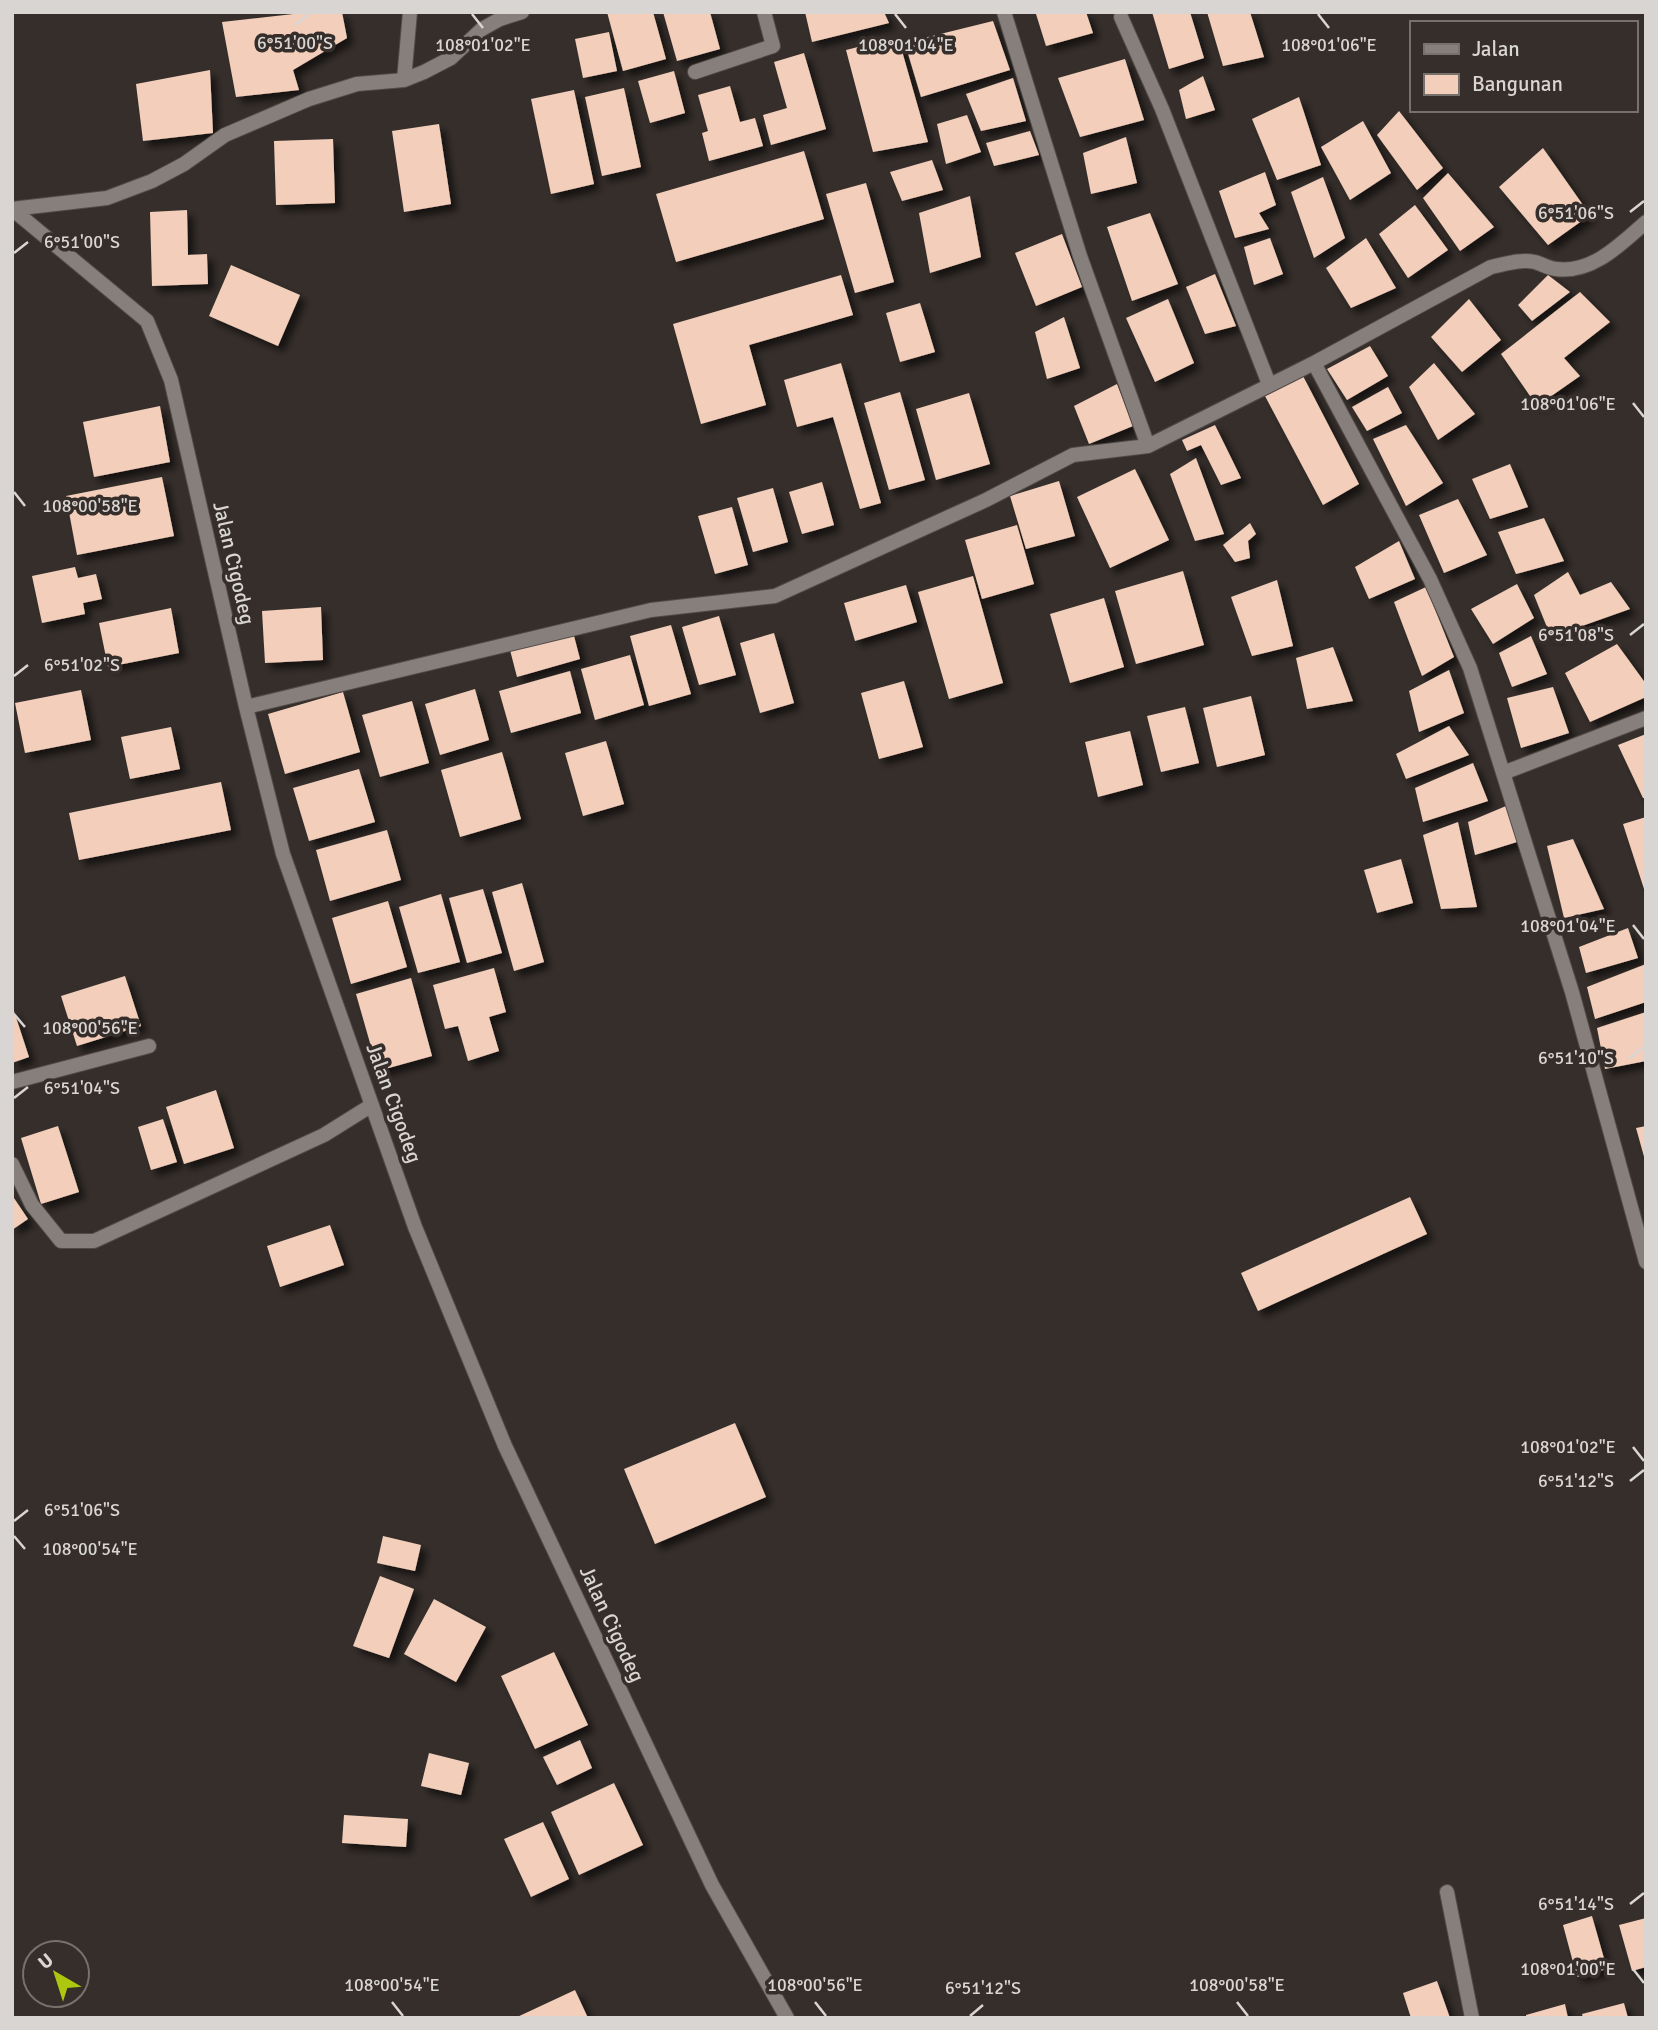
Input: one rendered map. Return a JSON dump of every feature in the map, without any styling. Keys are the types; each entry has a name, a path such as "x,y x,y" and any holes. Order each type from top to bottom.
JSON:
{"street":[{"path":"404,80 410,12"},
{"path":"12,209 107,198 184,164 225,135 309,99 357,84 404,80 451,58 482,29 500,19 522,12"},
{"path":"695,72 773,46 764,12"},
{"path":"1004,12 1080,256 1149,446"},
{"path":"1122,17 1162,109 1269,384"},
{"name":"Jalan Cigodeg","path":"12,209 147,321 172,380 246,707 283,854 415,1227 505,1446 712,1885 787,2018"},
{"path":"246,707 651,610 775,596 986,500 1073,455 1149,446 1314,363 1491,267 1517,261 1568,270 1587,265 1613,251 1646,222"},
{"path":"1314,363 1430,579 1469,668 1572,992 1646,1262"},
{"path":"1503,773 1646,718"},
{"path":"12,1082 149,1046"},
{"path":"12,1164 32,1205 61,1241 94,1241 324,1135 372,1105"},
{"path":"1447,1892 1472,2018"}],"building":[{"path":"311,12 342,12 347,38 293,70 299,90 236,97 222,22"},
{"path":"607,12 653,12 666,59 623,71"},
{"path":"663,12 710,12 720,49 677,61"},
{"path":"805,12 884,12 889,23 812,42"},
{"path":"1086,12 1093,33 1046,46 1036,14"},
{"path":"1152,12 1190,12 1204,58 1169,69"},
{"path":"1207,12 1250,12 1264,57 1223,66"},
{"path":"993,21 1010,70 921,97 906,47 916,40"},
{"path":"609,32 617,71 583,78 575,39"},
{"path":"898,37 928,142 873,152 846,50"},
{"path":"804,53 826,129 771,145 763,115 787,108 774,62"},
{"path":"1125,59 1144,120 1080,137 1058,78"},
{"path":"210,70 213,133 143,141 136,84"},
{"path":"674,71 685,113 650,123 638,81"},
{"path":"1203,76 1215,110 1186,119 1179,90"},
{"path":"1013,78 1026,121 981,131 966,94"},
{"path":"730,86 740,122 755,118 763,146 709,161 702,133 708,131 698,95"},
{"path":"624,88 641,167 602,176 585,97"},
{"path":"574,90 594,184 551,194 531,99"},
{"path":"1299,97 1321,165 1277,180 1252,119"},
{"path":"1399,111 1443,168 1417,190 1377,135"},
{"path":"967,115 981,152 946,164 937,124"},
{"path":"1363,121 1391,173 1350,200 1321,147"},
{"path":"439,124 451,204 404,212 392,131"},
{"path":"1030,131 1039,155 994,166 986,143"},
{"path":"1126,137 1137,183 1091,194 1083,153"},
{"path":"333,139 335,203 276,205 274,141"},
{"path":"1543,148 1590,215 1548,245 1499,187"},
{"path":"804,151 824,219 676,262 656,194"},
{"path":"932,160 943,190 902,201 890,172"},
{"path":"1265,172 1276,205 1259,213 1269,229 1235,238 1219,191"},
{"path":"1448,173 1494,227 1460,251 1423,198"},
{"path":"1323,177 1345,238 1314,258 1291,192"},
{"path":"866,183 894,282 855,293 826,194"},
{"path":"970,196 981,257 930,273 919,213"},
{"path":"1415,205 1448,250 1408,278 1379,234"},
{"path":"187,210 188,255 207,254 208,284 152,286 150,212"},
{"path":"1150,213 1178,284 1132,301 1107,227"},
{"path":"1062,234 1082,287 1036,306 1015,253"},
{"path":"1270,238 1283,274 1254,285 1244,247"},
{"path":"1366,238 1396,288 1351,308 1326,268"},
{"path":"231,265 300,295 278,346 209,316"},
{"path":"1215,274 1236,326 1205,334 1186,287"},
{"path":"841,275 853,315 749,345 766,405 701,424 673,324"},
{"path":"1548,275 1570,292 1532,321 1518,305"},
{"path":"1580,292 1610,322 1564,358 1580,376 1537,406 1501,354"},
{"path":"1168,299 1194,363 1155,382 1126,318"},
{"path":"1469,299 1501,340 1462,372 1431,337"},
{"path":"920,303 935,352 900,362 886,313"},
{"path":"1064,317 1080,368 1047,379 1035,332"},
{"path":"1370,346 1388,376 1347,400 1327,369"},
{"path":"841,363 881,503 860,509 833,417 797,427 784,380"},
{"path":"1434,363 1475,414 1438,440 1409,387"},
{"path":"1303,376 1359,484 1323,505 1265,396"},
{"path":"1117,384 1133,426 1089,444 1074,406"},
{"path":"1388,387 1402,413 1367,431 1352,407"},
{"path":"900,392 925,480 889,490 864,403"},
{"path":"969,393 990,464 936,480 916,409"},
{"path":"160,406 170,462 94,477 83,422"},
{"path":"1215,425 1241,478 1221,485 1201,445 1187,451 1182,440"},
{"path":"1406,425 1443,483 1406,506 1373,439"},
{"path":"1196,458 1224,534 1195,541 1170,474"},
{"path":"1510,464 1528,507 1490,519 1472,479"},
{"path":"1135,469 1169,540 1110,568 1077,497"},
{"path":"162,477 174,536 77,555 66,496"},
{"path":"1059,481 1075,536 1026,549 1010,496"},
{"path":"822,482 834,525 802,534 789,492"},
{"path":"773,488 788,542 753,552 737,498"},
{"path":"1458,499 1487,555 1444,573 1419,515"},
{"path":"732,507 748,565 715,574 698,516"},
{"path":"1544,518 1564,561 1516,574 1498,532"},
{"path":"1250,523 1256,534 1248,541 1250,558 1235,562 1223,545"},
{"path":"1017,525 1034,584 982,599 965,540"},
{"path":"1399,541 1415,579 1369,599 1355,567"},
{"path":"75,567 78,578 96,574 102,599 83,603 85,614 42,623 32,576"},
{"path":"1183,571 1204,645 1136,664 1115,591"},
{"path":"1568,572 1580,595 1611,582 1630,609 1551,637 1534,595"},
{"path":"973,576 1003,683 949,699 918,592"},
{"path":"1277,580 1293,646 1252,656 1231,597"},
{"path":"1517,584 1534,618 1493,644 1471,609"},
{"path":"906,585 917,622 855,641 844,603"},
{"path":"1426,587 1454,657 1422,676 1394,602"},
{"path":"1104,598 1124,667 1070,683 1050,614"},
{"path":"321,607 323,660 265,663 262,611"},
{"path":"171,608 179,653 108,667 99,623"},
{"path":"719,616 736,675 699,685 682,627"},
{"path":"671,625 691,694 649,706 630,636"},
{"path":"573,632 580,659 517,677 510,650"},
{"path":"774,633 794,703 760,713 740,643"},
{"path":"1531,636 1547,674 1512,687 1499,653"},
{"path":"1617,644 1646,684 1646,697 1590,722 1565,673"},
{"path":"1333,647 1353,701 1307,709 1296,658"},
{"path":"630,655 644,705 595,720 581,669"},
{"path":"1449,670 1464,713 1419,732 1409,691"},
{"path":"570,671 581,713 511,733 499,691"},
{"path":"904,681 923,747 879,759 861,693"},
{"path":"1553,687 1569,733 1521,748 1507,698"},
{"path":"475,689 489,740 440,755 425,704"},
{"path":"81,690 91,740 25,753 15,703"},
{"path":"343,692 360,752 285,774 268,714"},
{"path":"1251,696 1265,755 1217,767 1203,708"},
{"path":"412,701 429,763 380,777 362,715"},
{"path":"1185,707 1199,763 1161,772 1147,716"},
{"path":"1449,726 1469,755 1406,779 1396,754"},
{"path":"171,727 180,769 130,779 121,737"},
{"path":"1130,731 1143,785 1098,797 1085,742"},
{"path":"1646,734 1646,798 1643,798 1618,745"},
{"path":"606,741 624,804 583,816 565,753"},
{"path":"502,752 521,819 460,837 441,770"},
{"path":"1473,763 1488,801 1423,822 1415,788"},
{"path":"359,769 375,822 309,841 293,788"},
{"path":"221,782 231,830 79,860 69,813"},
{"path":"1506,806 1517,842 1475,855 1468,822"},
{"path":"1646,817 1646,891 1645,892 1623,824"},
{"path":"1458,822 1477,907 1441,909 1423,835"},
{"path":"387,830 401,880 330,901 316,850"},
{"path":"1573,839 1604,909 1564,918 1547,846"},
{"path":"1401,859 1413,903 1377,913 1364,870"},
{"path":"522,883 544,962 514,971 492,892"},
{"path":"483,889 502,953 467,963 449,898"},
{"path":"441,894 460,962 418,973 399,907"},
{"path":"388,901 407,967 351,984 332,918"},
{"path":"1628,928 1638,958 1586,973 1579,947"},
{"path":"1646,964 1646,1002 1595,1019 1587,987"},
{"path":"494,968 506,1012 489,1017 499,1051 468,1061 458,1026 445,1029 433,985"},
{"path":"125,976 141,1026 77,1046 61,996"},
{"path":"411,978 432,1056 378,1071 356,994"},
{"path":"12,1005 29,1057 12,1063"},
{"path":"1646,1012 1646,1061 1605,1069 1597,1028"},
{"path":"216,1090 234,1148 184,1164 166,1107"},
{"path":"163,1119 177,1162 151,1170 138,1127"},
{"path":"58,1126 79,1192 41,1204 21,1138"},
{"path":"1646,1126 1646,1159 1645,1160 1636,1128"},
{"path":"12,1195 28,1219 12,1230"},
{"path":"1410,1197 1427,1234 1258,1311 1241,1273"},
{"path":"330,1225 344,1265 280,1287 267,1246"},
{"path":"735,1423 766,1497 655,1544 624,1469"},
{"path":"383,1536 421,1545 415,1571 377,1563"},
{"path":"380,1576 414,1589 389,1658 353,1646"},
{"path":"434,1599 486,1627 456,1682 404,1654"},
{"path":"554,1652 588,1725 535,1749 501,1676"},
{"path":"580,1740 592,1768 557,1785 543,1757"},
{"path":"429,1753 469,1763 461,1795 421,1786"},
{"path":"614,1783 643,1845 579,1875 551,1812"},
{"path":"344,1815 408,1819 406,1847 342,1843"},
{"path":"543,1822 569,1879 531,1897 504,1839"},
{"path":"1592,1916 1607,1969 1577,1977 1563,1925"},
{"path":"1646,1918 1646,1967 1632,1971 1619,1925"},
{"path":"1437,1981 1450,2018 1411,2018 1403,1993"},
{"path":"575,1990 588,2018 515,2018"},
{"path":"1624,2003 1628,2018 1583,2018 1582,2014"},
{"path":"1565,2004 1568,2018 1526,2018 1526,2015"}]}
